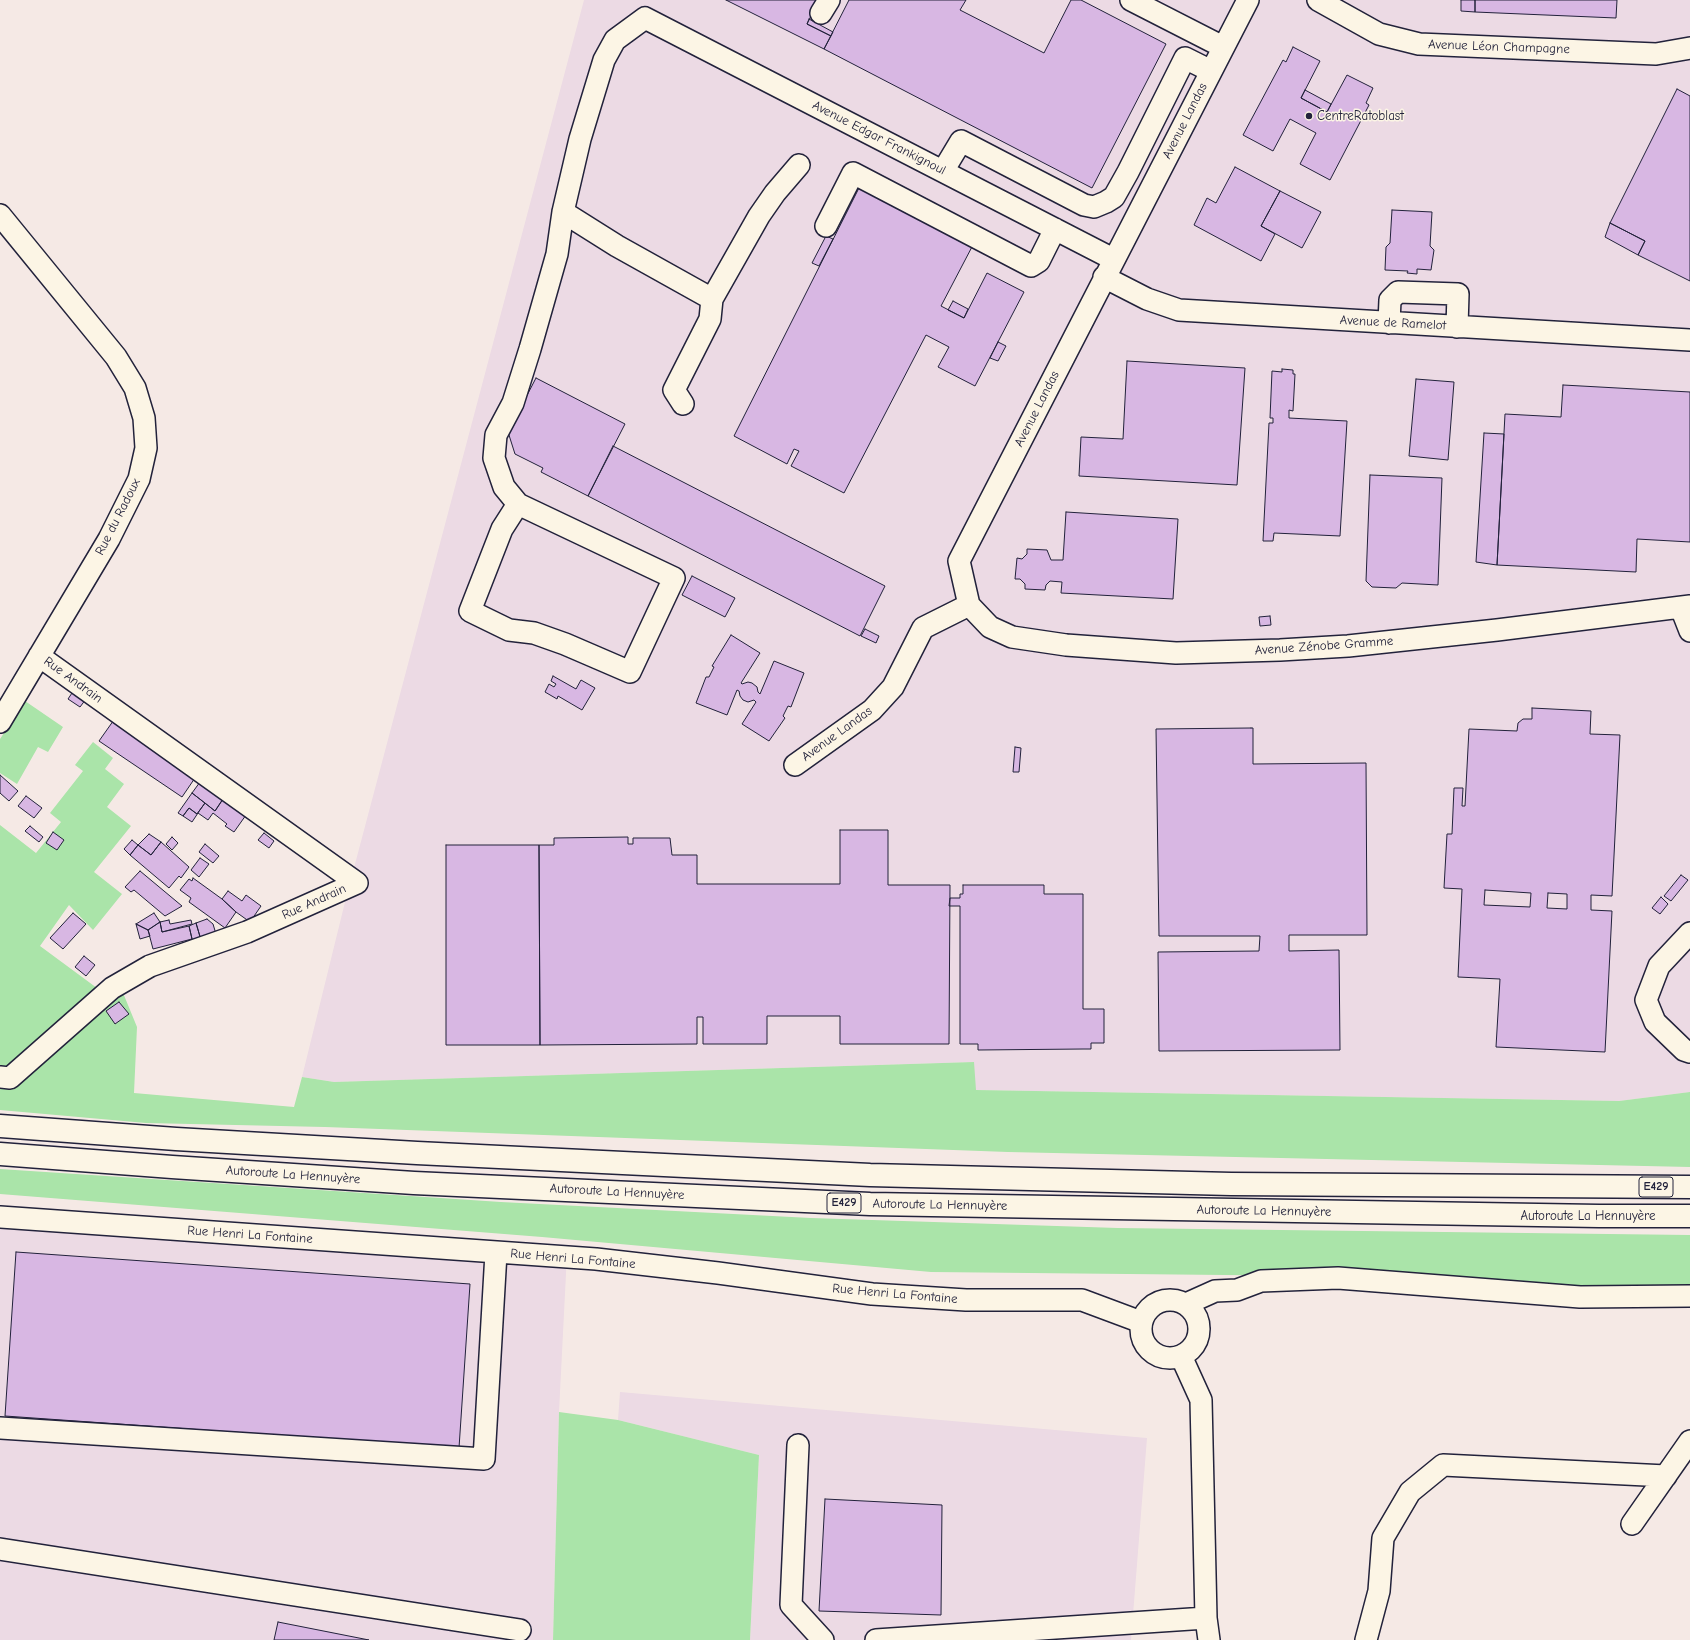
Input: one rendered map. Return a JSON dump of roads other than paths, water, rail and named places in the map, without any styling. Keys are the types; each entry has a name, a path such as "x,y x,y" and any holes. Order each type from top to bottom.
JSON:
{"highway":[{"name":"Autoroute La Hennuyère","path":"0,1126 417,1153 870,1175 1231,1184 1690,1187"},
{"name":"Autoroute La Hennuyère","path":"0,1154 172,1167 414,1182 870,1204 1583,1216 1690,1216"}],"street":[{"path":"1131,0 1223,47"},
{"name":"Avenue Landas","path":"795,765 872,710 893,687 923,628 970,605 959,561 1108,268 1248,0"},
{"name":"Avenue Léon Champagne","path":"1318,0 1379,34 1420,44 1656,54 1690,48"},
{"name":"Avenue Edgar Frankignoul","path":"564,212 580,138 604,60 615,40 645,18 1055,229 1108,268"},
{"path":"943,171 960,142 1084,205 1094,206 1106,202 1114,198 1185,58 1211,71"},
{"path":"683,404 674,390 710,319 712,299 759,216 775,193 799,165"},
{"path":"826,226 853,174 1031,266 1039,261 1055,229"},
{"path":"518,504 502,529 470,611 509,630 534,633 565,644 630,672 674,578 518,504 504,486 494,458 496,435 513,403 530,349 557,254 564,212 617,246 712,299"},
{"name":"Rue du Radoux","path":"0,215 116,357 135,388 144,418 146,448 139,479 109,539 0,722"},
{"name":"Avenue de Ramelot","path":"1108,268 1147,299 1179,310 1690,340"},
{"path":"1389,323 1390,300 1398,292 1458,294 1458,327"},
{"name":"Avenue Zénobe Gramme","path":"970,605 990,627 1012,637 1066,645 1176,653 1280,650 1348,646 1498,630 1686,607"},
{"path":"1686,607 1690,631"},
{"name":"Rue Andrain","path":"0,1077 10,1078 112,988 150,966 247,932 357,883 39,656"},
{"path":"1690,933 1659,966 1646,1000 1655,1022 1684,1050 1690,1052"},
{"name":"Rue Henri La Fontaine","path":"0,1217 596,1259 718,1273 872,1294 966,1300 1082,1300 1141,1322"},
{"path":"0,1428 484,1459 496,1253"},
{"path":"1186,1304 1214,1291 1237,1290 1261,1281 1338,1278 1580,1297 1690,1296"},
{"path":"1171,1300 1186,1304 1193,1310 1199,1327 1195,1345 1181,1356 1168,1358 1154,1354 1143,1340 1141,1322 1144,1315 1155,1303 1171,1300"},
{"path":"1181,1356 1201,1400 1206,1618 1209,1640"},
{"path":"1632,1524 1690,1441"},
{"path":"798,1445 791,1605 823,1640"},
{"path":"1366,1640 1379,1591 1383,1538 1410,1492 1443,1465 1666,1476"},
{"path":"0,1549 520,1630"},
{"path":"876,1640 1206,1618"}],"place":[{"name":"CentreRatoblast","path":"1309,116"}]}
